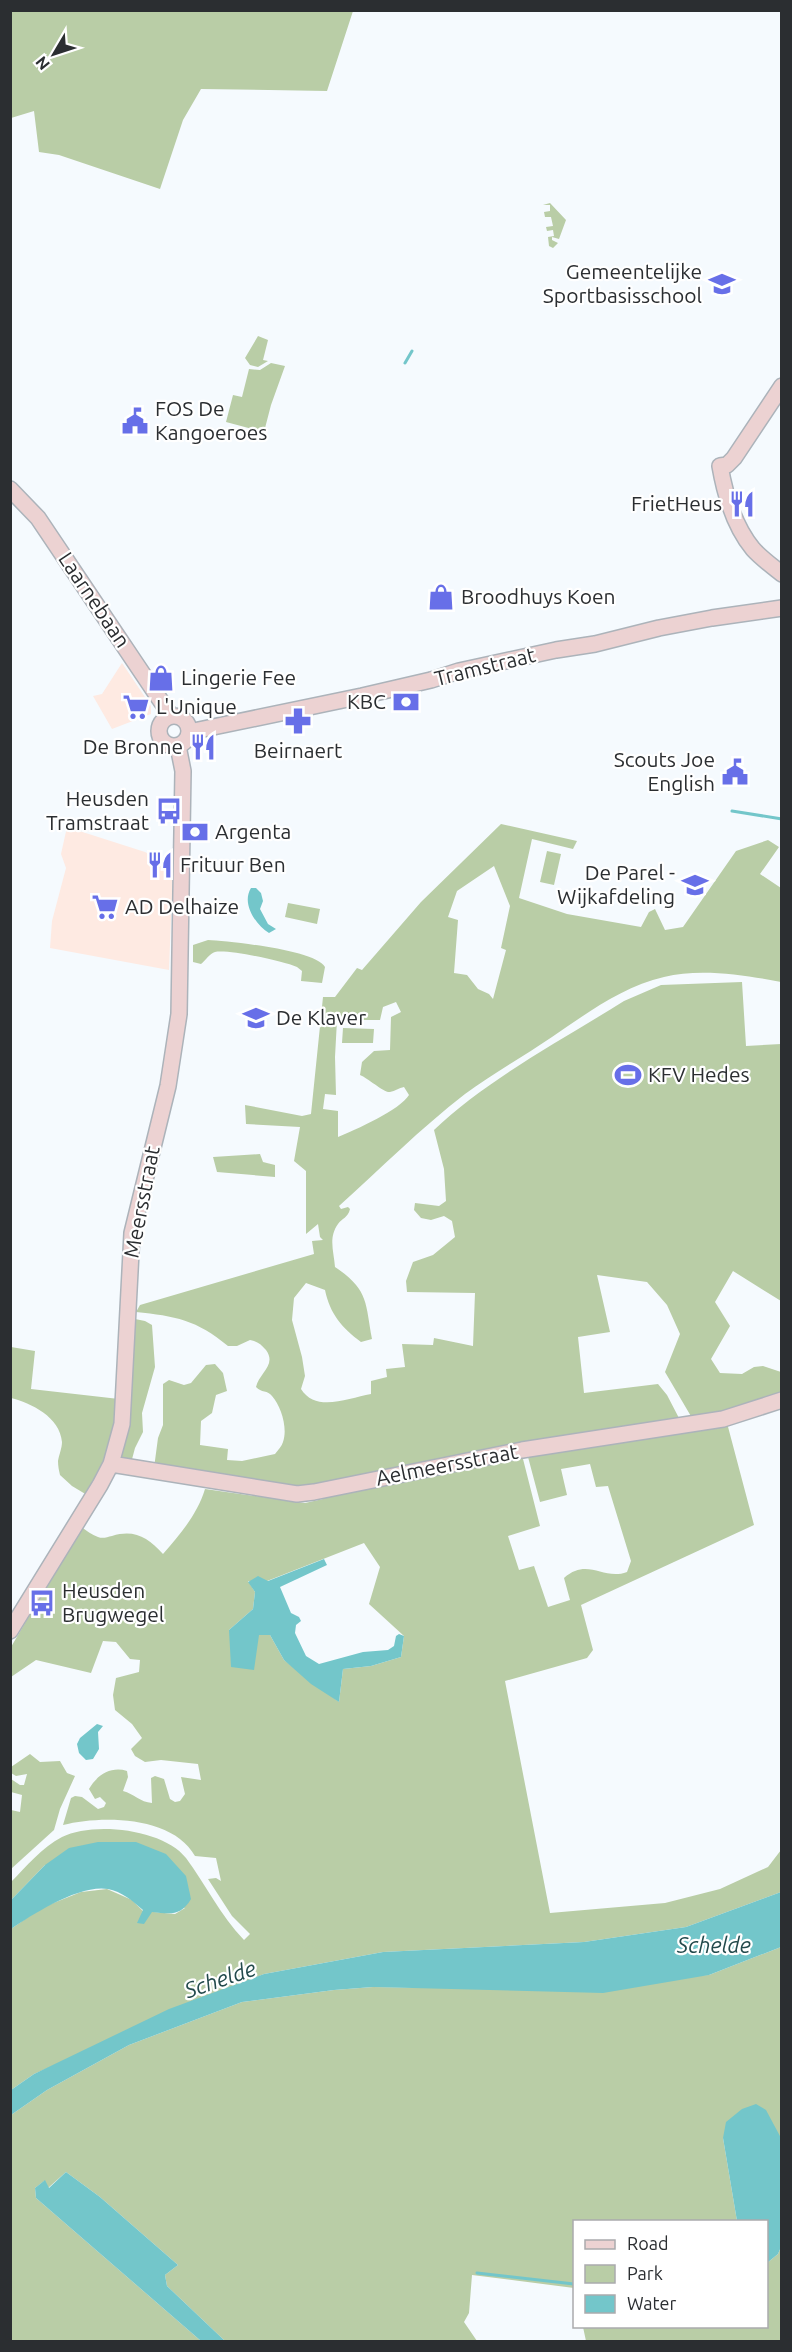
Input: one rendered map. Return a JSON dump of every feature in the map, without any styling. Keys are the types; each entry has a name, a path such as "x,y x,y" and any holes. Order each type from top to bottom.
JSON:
{"main road":[{"path":"782,386 734,458 727,465 720,466 728,502 742,532 757,553 782,574"},
{"name":"Laarnebaan","path":"10,489 38,518 171,716 185,720 189,732"},
{"name":"Tramstraat","path":"189,732 371,694 432,680 459,671 595,644 669,626 782,608"},
{"path":"171,716 162,722 159,736 165,744 178,746 186,741 189,732"},
{"name":"Meersstraat","path":"10,1630 100,1485 111,1464 122,1424 132,1233 168,1086 179,1014 183,771 178,746"},
{"name":"Aelmeersstraat","path":"111,1464 297,1494 522,1450 723,1419 782,1400"}],"shaded area":[{"path":"122,663 151,706 151,714 112,729 93,696 102,694"},
{"path":"67,827 145,852 173,868 169,970 50,948 52,921 66,868 61,854"}],"green space":[{"path":"11,10 353,11 327,91 201,89 183,120 160,189 59,155 39,152 34,111 11,118"},
{"path":"550,203 566,220 559,239 552,237 552,240 558,243 553,248 549,246 548,237 554,236 553,230 547,231 546,227 553,226 551,217 545,217 544,212 550,211 550,205 543,205"},
{"path":"258,336 268,340 263,360 268,361 258,367 250,365 245,358"},
{"path":"271,363 285,366 264,432 226,422 233,395 242,397 249,369 260,370"},
{"path":"501,824 577,841 573,849 532,839 519,898 567,914 641,927 649,912 655,909 665,930 683,927 736,851 768,840 779,847 760,874 781,888 781,982 707,973 678,974 649,981 605,1002 475,1087 401,1149 339,1206 341,1209 348,1207 350,1209 338,1224 333,1235 335,1267 360,1290 366,1306 372,1339 361,1342 354,1337 334,1313 325,1290 306,1283 294,1298 292,1320 305,1376 301,1389 307,1396 324,1402 343,1401 371,1394 371,1381 387,1377 386,1369 405,1367 402,1344 433,1345 434,1338 473,1346 475,1293 407,1292 406,1281 413,1262 433,1255 455,1237 452,1221 444,1216 431,1220 421,1218 414,1210 415,1203 439,1206 446,1201 444,1169 434,1130 501,1077 624,1001 661,985 742,982 746,1046 781,1044 781,1301 733,1271 715,1302 730,1326 711,1359 720,1373 742,1374 754,1367 763,1366 781,1372 781,1395 727,1423 754,1525 581,1605 593,1650 587,1658 505,1681 550,1913 665,1903 720,1889 768,1867 781,1850 781,1892 686,1927 584,1942 383,1952 264,1974 34,2074 11,2090 11,1929 41,1908 81,1892 107,1889 132,1900 143,1911 175,1914 185,1908 45,1865 11,1900 11,1882 55,1841 75,1832 91,1829 127,1831 162,1840 176,1848 186,1858 220,1910 244,1940 250,1934 232,1916 208,1879 216,1878 221,1881 216,1858 195,1856 185,1843 171,1833 154,1826 116,1820 63,1825 71,1798 75,1796 82,1797 98,1809 104,1807 106,1803 100,1797 95,1799 89,1789 100,1776 110,1771 127,1771 128,1777 123,1791 152,1803 151,1778 155,1776 164,1779 170,1799 175,1802 180,1801 185,1794 181,1777 201,1780 198,1764 161,1760 145,1762 135,1756 131,1749 142,1738 132,1724 115,1710 113,1695 116,1678 139,1672 140,1660 130,1659 116,1642 103,1641 91,1673 36,1660 11,1677 11,1647 81,1527 100,1538 134,1534 152,1543 163,1554 193,1515 205,1489 305,1503 323,1499 321,1488 282,1489 154,1468 158,1438 163,1425 163,1384 169,1380 184,1385 191,1383 206,1365 215,1364 223,1373 227,1391 216,1395 212,1413 201,1421 200,1445 228,1449 227,1460 242,1461 275,1454 283,1442 284,1424 275,1400 270,1394 256,1387 270,1360 261,1344 250,1340 237,1346 228,1346 196,1325 162,1315 136,1312 140,1305 314,1254 312,1241 323,1240 320,1237 318,1224 306,1234 306,1171 294,1161 300,1127 246,1124 245,1105 302,1116 311,1114 323,997 335,997 357,968 362,970 421,902","holes":["494,866 510,906 501,948 506,950 493,999 489,994 478,989 467,975 454,973 458,920 448,917 457,891","396,1002 401,1012 391,1017 390,1050 374,1051 362,1062 360,1075 387,1092 404,1087 409,1095 387,1113 338,1137 338,1111 323,1109 325,1094 336,1095 337,1020 380,1020 383,1007","597,1275 647,1282 667,1305 680,1334 665,1372 692,1418 680,1420 667,1395 658,1384 584,1393 578,1337 610,1332","528,1457 540,1502 567,1495 561,1469 590,1464 596,1487 608,1486 631,1561 627,1572 610,1574 588,1569 573,1572 564,1578 570,1600 548,1607 534,1566 519,1570 508,1536 540,1526 523,1459","364,1543 380,1567 369,1604 404,1636 401,1657 371,1666 343,1669 339,1702 284,1660 270,1635 229,1630 253,1609 255,1592 248,1581 267,1581"]},
{"path":"547,851 561,854 554,885 540,882"},
{"path":"288,903 320,909 317,924 285,917"},
{"path":"208,940 271,948 306,956 325,967 322,983 301,981 302,971 297,967 243,954 215,952 201,964 193,962 193,945"},
{"path":"343,1028 374,1029 373,1043 342,1043"},
{"path":"260,1154 263,1162 275,1165 275,1177 217,1172 213,1157"},
{"path":"135,1319 152,1325 155,1367 142,1413 143,1432 131,1463 119,1462"},
{"path":"11,1347 35,1351 31,1389 119,1399 112,1442 87,1495 60,1475 58,1461 62,1442 56,1425 43,1412 27,1403 11,1398"},
{"path":"30,1754 40,1762 60,1761 67,1773 75,1776 60,1809 54,1830 11,1869 11,1810 20,1812 22,1795 11,1792 11,1779 24,1785 27,1774 16,1776 11,1773 11,1767"},
{"path":"781,1947 781,2138 723,2138 737,2220 573,2220 573,2288 472,2275 469,2313 464,2322 477,2341 225,2341 167,2286 165,2275 178,2265 100,2197 66,2172 48,2188 44,2181 35,2188 36,2198 201,2341 11,2341 11,2115 47,2090 129,2045 242,2002 334,1990 373,1987 435,1988 709,1975"},
{"path":"781,2247 781,2341 586,2341 583,2328 768,2328 768,2262 778,2254"}],"water":[{"path":"251,888 256,888 261,893 263,901 260,909 268,924 276,929 269,933 251,914 248,894"},
{"path":"324,1559 327,1565 280,1587 291,1613 299,1617 301,1621 296,1625 295,1633 306,1656 319,1664 363,1652 388,1650 394,1646 396,1636 399,1634 404,1636 401,1657 371,1666 343,1669 339,1702 311,1684 284,1660 270,1635 259,1635 254,1670 231,1667 229,1630 253,1609 255,1592 248,1582 258,1576 268,1581"},
{"path":"97,1724 103,1726 98,1732 99,1749 93,1759 86,1760 79,1753 77,1744 80,1738"},
{"path":"98,1842 136,1842 166,1854 186,1876 191,1899 187,1905 175,1913 152,1912 144,1924 137,1923 143,1910 122,1894 108,1889 84,1891 57,1901 11,1929 11,1900 45,1865 69,1848"},
{"name":"Schelde","path":"781,1892 781,1947 709,1975 603,1993 373,1987 242,2002 129,2045 47,2090 11,2115 11,2090 34,2074 169,2009 264,1974 383,1952 584,1942 686,1927"},
{"path":"756,2104 766,2110 781,2138 781,2247 778,2254 768,2262 768,2220 737,2220 723,2138 726,2122 742,2109"},
{"path":"66,2172 100,2197 178,2265 165,2275 167,2286 225,2341 201,2341 36,2198 35,2188 45,2180 49,2188"}],"waterway":[{"path":"405,363 412,351"},
{"path":"732,811 782,819"},
{"path":"477,2273 573,2284"}],"place":[{"name":"Gemeentelijke Sportbasisschool","path":"722,284"},
{"name":"FOS De Kangoeroes","path":"135,421"},
{"name":"FrietHeus","path":"742,504"},
{"name":"Broodhuys Koen","path":"441,597"},
{"name":"Lingerie Fee","path":"161,678"},
{"name":"KBC","path":"406,702"},
{"name":"L'Unique","path":"136,707"},
{"name":"Beirnaert","path":"298,721"},
{"name":"De Bronne","path":"203,747"},
{"name":"Scouts Joe English","path":"735,772"},
{"name":"Heusden Tramstraat","path":"169,811"},
{"name":"Argenta","path":"195,832"},
{"name":"Frituur Ben","path":"160,865"},
{"name":"De Parel - Wijkafdeling","path":"695,885"},
{"name":"AD Delhaize","path":"105,907"},
{"name":"De Klaver","path":"256,1018"},
{"name":"KFV Hedes","path":"628,1075"},
{"name":"Heusden Brugwegel","path":"42,1603"}]}
